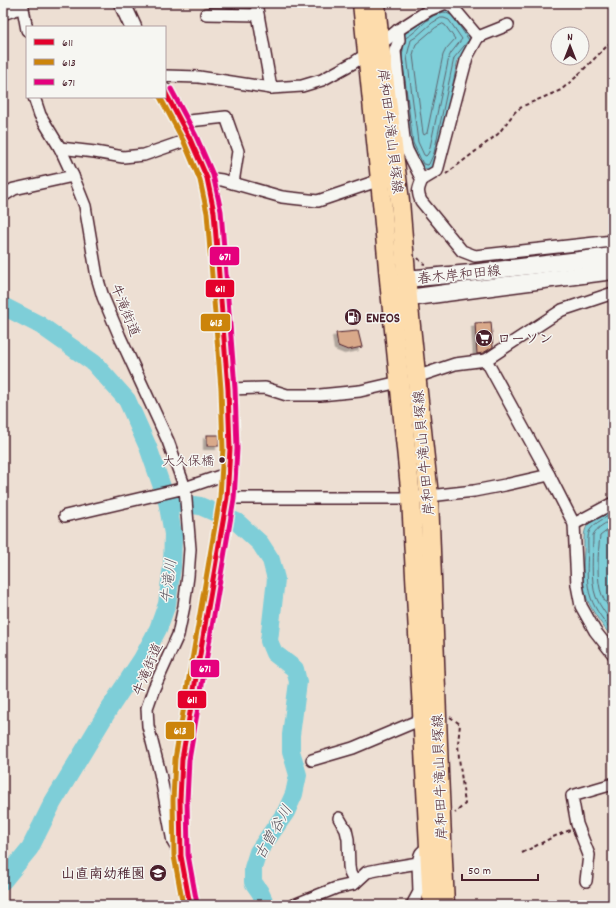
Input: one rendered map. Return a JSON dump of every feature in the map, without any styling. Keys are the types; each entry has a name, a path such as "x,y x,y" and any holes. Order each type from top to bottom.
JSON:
{"main road":[{"name":"岸和田牛滝山貝塚線","path":"362,3 374,50 400,201 406,279 429,496 436,707 445,905"},
{"name":"岸和田牛滝山貝塚線","path":"376,3 374,50 380,180 410,498 432,905"}],"street":[{"path":"122,3 133,26"},
{"path":"256,3 271,88"},
{"path":"166,76 199,77 271,88 302,86 322,80 353,63 374,50 398,30 430,10 446,3 452,6 478,37"},
{"path":"3,14 22,5 26,26"},
{"path":"206,14 258,15"},
{"path":"508,25 478,37 467,57 437,171 422,180 418,189 418,196 462,251 475,256 613,241"},
{"path":"398,30 399,40 394,51 404,139 407,150 422,180"},
{"path":"166,94 190,140 207,178 214,212 228,388 230,449 226,503 182,759 172,800 190,905"},
{"name":"牛滝街道","path":"34,98 40,115 60,148 85,206 97,277 103,297 168,441 183,489 190,550 188,576 178,635 154,688 147,708 148,726 160,773 172,800"},
{"path":"180,122 226,117 238,151 233,183"},
{"path":"60,148 123,157 144,155 190,140"},
{"path":"3,196 14,189 73,176"},
{"path":"207,178 222,180 282,197 318,201 380,180"},
{"path":"400,201 418,196"},
{"name":"春木岸和田線","path":"390,290 406,279 471,273 613,256"},
{"name":"春木岸和田線","path":"390,290 408,298 613,271"},
{"path":"416,377 455,364 486,360 562,310 613,293"},
{"path":"486,360 550,475 574,524 577,585 581,606 595,631 613,654"},
{"path":"228,388 265,388 287,396 320,395 360,391 399,382"},
{"path":"65,516 183,489 229,473"},
{"path":"226,503 410,498 474,491 550,475"},
{"path":"574,524 613,503"},
{"path":"312,760 353,748 422,719"},
{"path":"586,881 589,855 577,824 572,796 613,784"},
{"path":"339,818 346,830 350,873 355,883"},
{"path":"412,905 419,892 418,863 420,853 429,847"},
{"path":"294,905 336,888 354,884 367,872 382,868 418,863"}],"path":[{"path":"443,177 498,134 514,112 523,106 561,90 612,41"},
{"path":"436,707 460,724 458,758 465,804 441,824"},
{"path":"522,853 553,837 579,827"}],"water":[{"path":"445,8 455,12 475,39 458,59 438,155 429,172 426,168 422,170 409,145 398,55 402,35 427,15"},
{"path":"613,509 613,638 598,620 587,599 584,588 583,569 584,538 587,526 599,516"}],"building":[{"name":"ローソン","path":"491,322 493,347 483,353 477,354 475,323"},
{"path":"358,331 362,347 348,350 338,346 336,333"},
{"path":"207,435 219,435 219,446 207,446"}],"waterway":[{"name":"牛滝川","path":"3,306 40,325 94,363 127,400 148,447 167,501 173,534 172,566 167,604 158,629 142,659 109,709 53,802 30,848 3,881"},
{"name":"古曽谷川","path":"167,501 200,506 237,522 260,543 271,560 276,579 269,641 274,653 295,669 298,682 291,735 291,751 298,775 294,794 286,812 258,852 253,868 253,882 266,905"}],"transit line":[{"name":"671","path":"171,89 196,136 213,175 221,211 235,388 237,449 234,499 189,760 187,800 188,855 197,904"},
{"name":"611","path":"166,94 190,139 207,178 214,212 228,389 230,449 227,498 182,759 180,800 181,856 190,905"},
{"name":"613","path":"161,98 184,142 200,180 207,213 221,389 223,449 220,497 175,759 173,800 174,856 183,905"}],"place":[{"name":"ENEOS","path":"353,317"},
{"name":"ローソン","path":"484,338"},
{"name":"大久保橋","path":"222,460"},
{"name":"山直南幼稚園","path":"158,873"}]}
